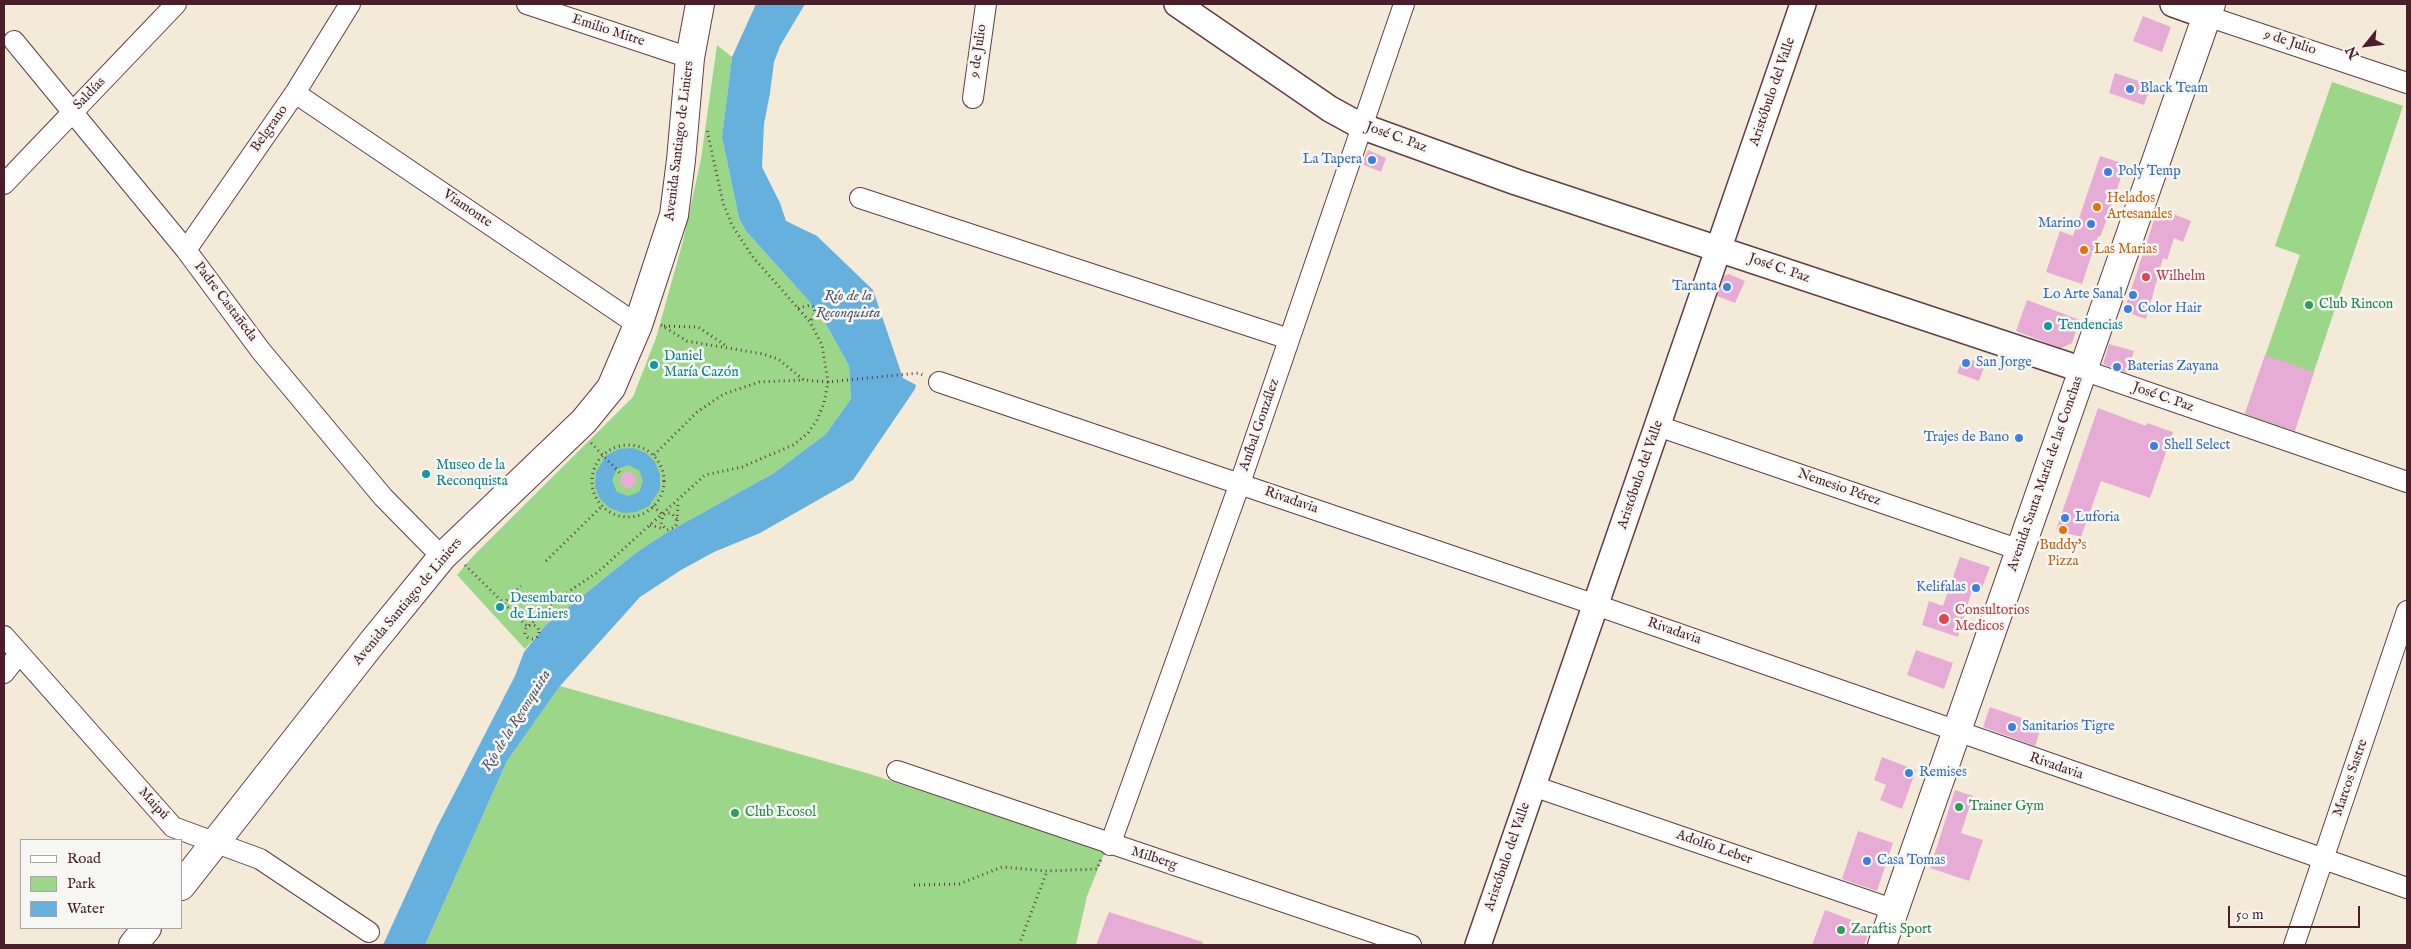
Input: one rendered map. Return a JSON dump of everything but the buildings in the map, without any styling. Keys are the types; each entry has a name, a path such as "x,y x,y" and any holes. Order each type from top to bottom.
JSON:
{"main road":[{"name":"Avenida Santiago de Liniers","path":"182,885 217,843 371,644 450,548 600,404 651,325 674,215 690,58 700,4"},
{"name":"Avenida Santa María de las Conchas","path":"1882,945 1958,733 2209,10"},
{"path":"133,945 146,929"}],"street":[{"name":"Saldías","path":"4,184 176,4"},
{"name":"Belgrano","path":"186,250 295,93 350,4"},
{"name":"Emilio Mitre","path":"527,4 690,58"},
{"name":"9 de Julio","path":"973,98 986,4"},
{"name":"José C. Paz","path":"1177,4 1330,109 1361,126 1516,182 2083,370 2407,482"},
{"name":"Aníbal González","path":"1110,844 1240,483 1404,4"},
{"name":"Aristóbulo del Valle","path":"1478,945 1803,4"},
{"name":"9 de Julio","path":"2173,4 2209,10 2407,83"},
{"name":"Padre Castañeda","path":"14,41 186,250 261,351 382,497 450,548"},
{"name":"Viamonte","path":"295,93 651,325"},
{"path":"860,198 1289,339"},
{"name":"Rivadavia","path":"939,382 1596,605 1958,733 2407,888"},
{"name":"Nemesio Pérez","path":"1658,426 2020,550"},
{"name":"Marcos Sastre","path":"2294,945 2407,610"},
{"name":"Maipú","path":"4,636 173,827 260,859 369,932"},
{"path":"4,673 20,654"},
{"name":"Milberg","path":"897,771 1411,945"},
{"name":"Adolfo Leber","path":"1533,786 1895,910"}],"path":[{"path":"667,530 661,524 663,516 706,475 742,467 793,445 808,433 817,420 824,403 828,382 822,345 810,322 752,256 732,225 723,203 706,128"},
{"path":"798,308 811,305 814,307 815,313 810,322"},
{"path":"651,325 698,327 728,346"},
{"path":"651,325 688,341 728,346 778,359 804,380"},
{"path":"654,455 697,412 724,394 759,382 804,380 828,382 918,373"},
{"path":"586,438 622,474"},
{"path":"628,444 646,449 654,455 663,472 664,481 659,499 653,506 646,512 628,517 618,516 602,506 593,490 592,480 597,462 610,449 628,444"},
{"path":"650,524 667,530 675,527 678,502"},
{"path":"546,561 602,506"},
{"path":"653,506 663,516"},
{"path":"528,627 535,626 538,629 537,637 528,638 526,631 528,627 556,600 598,572 650,524 671,513 677,519"},
{"path":"450,548 472,553 464,565 528,627"},
{"path":"503,604 521,586"},
{"path":"914,885 959,884 1002,867 1047,870 1097,869 1110,844"},
{"path":"1019,945 1047,870"}],"green space":[{"path":"717,45 732,57 722,137 739,218 746,231 808,300 826,324 849,366 851,399 826,434 774,473 666,533 637,552 545,626 525,649 457,575 475,554 633,397 656,338 683,241 701,159"},
{"name":"Club Rincon","path":"2332,82 2403,106 2294,431 2245,414 2300,255 2275,246"},
{"name":"Club Ecosol","path":"560,686 870,774 1105,852 1087,896 1076,945 425,945 507,761"}],"water":[{"name":"Río de la Reconquista","path":"756,4 805,4 780,46 774,62 764,124 762,167 780,203 786,221 817,236 873,290 903,378 916,385 915,389 853,480 760,533 714,552 681,570 640,597 560,686 507,761 425,945 383,945 437,827 515,676 524,652 545,626 637,552 666,533 774,473 826,434 851,399 849,366 826,324 808,300 746,231 739,218 722,137 732,57"},
{"path":"633,448 646,453 655,462 660,475 660,489 649,506 636,512 623,513 610,508 600,499 595,486 596,472 607,455 619,449","holes":["628,465 639,470 643,481 639,492 628,496 617,492 612,480 617,469"]}],"place":[{"name":"Black Team","path":"2130,89"},
{"name":"La Tapera","path":"1372,160"},
{"name":"Poly Temp","path":"2108,172"},
{"name":"Helados Artesanales","path":"2097,207"},
{"name":"Marino","path":"2091,224"},
{"name":"Las Marias","path":"2084,250"},
{"name":"Wilhelm","path":"2146,277"},
{"name":"Taranta","path":"1727,287"},
{"name":"Lo Arte Sanal","path":"2133,295"},
{"name":"Club Rincon","path":"2309,305"},
{"name":"Color Hair","path":"2128,309"},
{"name":"Tendencias","path":"2048,326"},
{"name":"San Jorge","path":"1966,363"},
{"name":"Daniel María Cazón","path":"654,365"},
{"name":"Baterias Zayana","path":"2117,367"},
{"name":"Trajes de Bano","path":"2019,438"},
{"name":"Shell Select","path":"2154,446"},
{"name":"Museo de la Reconquista","path":"426,474"},
{"name":"Luforia","path":"2065,518"},
{"name":"Buddy's Pizza","path":"2063,530"},
{"name":"Kelifalas","path":"1976,588"},
{"name":"Desembarco de Liniers","path":"500,607"},
{"name":"Consultorios Medicos","path":"1944,619"},
{"name":"Sanitarios Tigre","path":"2012,727"},
{"name":"Remises","path":"1909,773"},
{"name":"Trainer Gym","path":"1959,807"},
{"name":"Club Ecosol","path":"735,813"},
{"name":"Casa Tomas","path":"1867,861"},
{"name":"Zaraftis Sport","path":"1841,930"}]}
